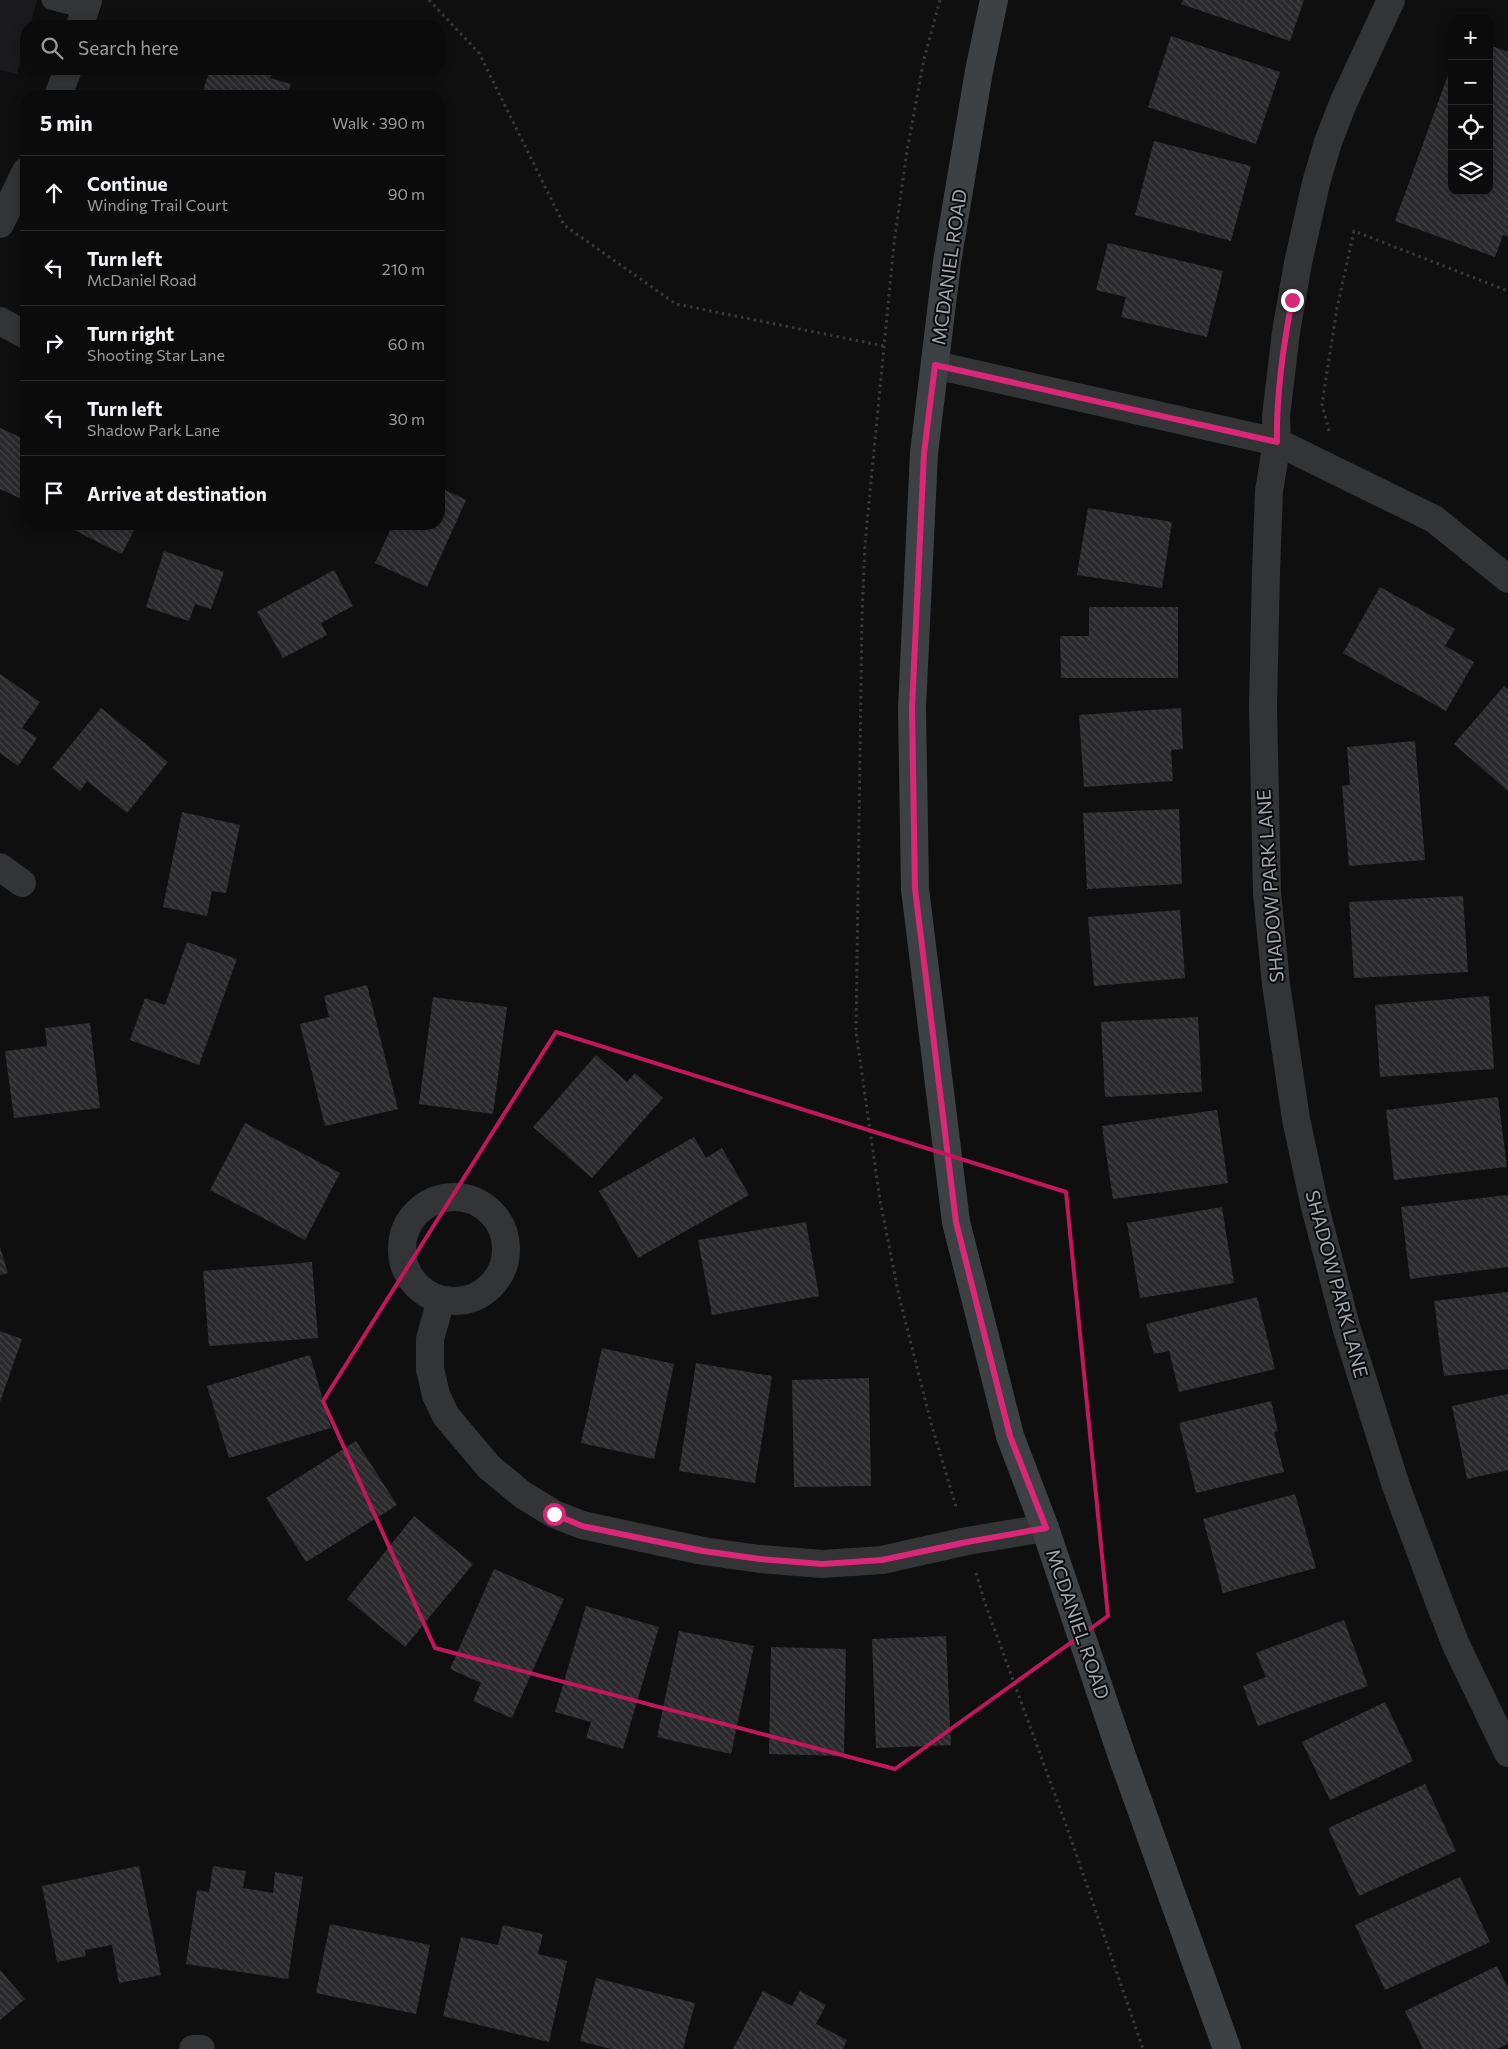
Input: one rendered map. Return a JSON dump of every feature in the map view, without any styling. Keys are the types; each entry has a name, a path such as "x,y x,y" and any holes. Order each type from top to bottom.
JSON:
{"main road":[{"name":"MCDANIEL ROAD","path":"994,0 979,70 950,244 924,453 912,708 915,889 956,1222 1010,1436 1046,1528 1122,1756 1227,2049"}],"street":[{"name":"SHADOW PARK LANE","path":"1391,0 1344,101 1328,142 1316,183 1298,263 1286,332 1276,416 1277,442 1270,491 1266,572 1263,706 1267,893 1276,984 1298,1128 1324,1245 1354,1354 1390,1470 1456,1645 1508,1753"},
{"path":"60,90 66,75"},
{"path":"0,224 20,183"},
{"path":"0,321 20,332"},
{"path":"935,365 1277,442 1434,520 1508,579"},
{"path":"0,867 22,884"},
{"path":"442,1300 430,1339 430,1359 436,1395 446,1416 489,1467 523,1495 554,1514 582,1526 703,1551 760,1559 822,1564 882,1560 1046,1528"},
{"path":"193,2049 201,2049"}],"lane":[{"path":"51,0 84,12"}],"path":[{"path":"429,0 479,53 564,225 676,304 884,346"},
{"path":"1330,434 1322,404 1337,308 1354,231 1508,291"}],"highlighted area":[{"path":"556,1032 1066,1192 1108,1616 895,1769 435,1648 323,1401"}],"shaded area":[{"path":"0,0 37,0 32,20 20,20 20,62 17,74 0,70"}],"building":[{"path":"1183,0 1304,0 1290,41 1181,4"},
{"path":"1171,36 1280,72 1256,144 1148,107"},
{"path":"1493,46 1508,52 1508,237 1503,235 1495,257 1395,221 1448,75 1448,195 1493,195"},
{"path":"208,75 271,75 270,78 291,84 289,90 203,90"},
{"path":"1154,141 1251,166 1231,241 1135,215"},
{"path":"1108,243 1223,271 1207,337 1121,317 1126,297 1096,290"},
{"path":"0,428 20,437 20,498 0,489"},
{"path":"445,490 466,500 427,587 375,563 390,530 445,530"},
{"path":"1088,508 1172,522 1162,588 1077,575"},
{"path":"74,530 134,530 122,554"},
{"path":"164,551 224,572 211,609 195,604 189,621 146,607"},
{"path":"334,570 353,606 321,623 327,635 283,658 257,612"},
{"path":"1380,587 1455,629 1445,646 1474,662 1446,711 1343,653"},
{"path":"1089,607 1178,607 1178,678 1061,678 1060,636 1089,636"},
{"path":"0,674 40,702 22,728 37,738 18,766 0,753"},
{"path":"1504,686 1508,690 1508,791 1454,744"},
{"path":"101,708 168,762 127,813 87,781 80,791 52,768"},
{"path":"1181,708 1183,749 1171,750 1173,781 1084,787 1079,715"},
{"path":"1415,741 1425,860 1349,866 1342,786 1350,785 1347,747"},
{"path":"1179,809 1182,884 1087,889 1083,813"},
{"path":"182,812 240,825 226,893 212,891 207,916 163,907"},
{"path":"1463,896 1468,972 1354,978 1349,902"},
{"path":"1180,910 1185,978 1094,986 1088,917"},
{"path":"187,942 237,959 199,1065 130,1040 145,998 165,1005"},
{"path":"367,985 398,1109 325,1126 300,1024 329,1017 324,996"},
{"path":"1489,996 1494,1069 1380,1077 1375,1005"},
{"path":"433,997 507,1007 493,1114 419,1104"},
{"path":"1198,1017 1202,1092 1105,1097 1101,1022"},
{"path":"90,1023 100,1108 14,1118 5,1051 47,1046 45,1028"},
{"path":"596,1055 627,1082 635,1073 663,1098 592,1178 533,1127"},
{"path":"1498,1097 1507,1167 1394,1180 1386,1110"},
{"path":"1217,1110 1228,1183 1113,1199 1102,1126"},
{"path":"245,1123 340,1173 305,1240 210,1190"},
{"path":"694,1137 706,1158 722,1148 749,1195 638,1258 599,1191"},
{"path":"1508,1195 1508,1267 1410,1279 1401,1207"},
{"path":"1222,1207 1234,1283 1140,1298 1127,1223"},
{"path":"806,1222 819,1296 712,1315 698,1240"},
{"path":"0,1247 8,1273 0,1275"},
{"path":"312,1262 318,1338 209,1346 203,1271"},
{"path":"1508,1292 1508,1369 1444,1376 1434,1301"},
{"path":"1257,1297 1275,1369 1179,1392 1169,1351 1154,1354 1146,1324"},
{"path":"0,1331 22,1339 0,1402"},
{"path":"602,1348 674,1364 654,1459 581,1443"},
{"path":"310,1355 331,1428 229,1458 207,1386"},
{"path":"696,1363 772,1376 755,1483 679,1471"},
{"path":"869,1378 871,1486 794,1487 792,1380"},
{"path":"1508,1394 1508,1470 1467,1479 1452,1406"},
{"path":"1271,1401 1278,1431 1274,1432 1284,1472 1196,1493 1179,1423"},
{"path":"356,1441 397,1505 306,1562 266,1498"},
{"path":"1295,1494 1316,1568 1223,1593 1203,1519"},
{"path":"414,1516 473,1564 405,1647 347,1599"},
{"path":"494,1569 564,1599 512,1718 473,1701 481,1683 450,1669"},
{"path":"586,1606 659,1627 623,1749 586,1738 591,1722 555,1712"},
{"path":"1344,1620 1368,1686 1258,1726 1243,1686 1266,1677 1256,1653"},
{"path":"679,1631 754,1646 731,1754 657,1737"},
{"path":"946,1636 951,1745 876,1748 872,1639"},
{"path":"771,1647 846,1649 844,1756 769,1754"},
{"path":"1385,1702 1413,1761 1330,1800 1302,1742"},
{"path":"1425,1784 1456,1851 1359,1896 1328,1828"},
{"path":"139,1866 161,1975 119,1983 112,1945 85,1950 86,1956 57,1962 42,1886"},
{"path":"213,1866 246,1871 243,1888 273,1893 275,1872 303,1877 288,1979 186,1964 197,1890 209,1892"},
{"path":"1460,1877 1490,1942 1385,1990 1355,1925"},
{"path":"330,1924 430,1945 416,2014 316,1993"},
{"path":"503,1925 543,1934 538,1954 567,1961 549,2042 443,2016 461,1937 498,1945"},
{"path":"1497,1966 1508,1988 1508,2044 1497,2049 1423,2049 1405,2011"},
{"path":"0,1970 25,1999 0,2020"},
{"path":"596,1978 695,2003 683,2049 611,2049 580,2041"},
{"path":"763,1991 792,2006 800,1991 826,2005 816,2024 847,2040 843,2049 733,2049"}],"route":[{"path":"554,1514 582,1526 703,1551 760,1559 822,1564 882,1560 1046,1528 1010,1436 956,1222 915,889 912,708 924,453 935,365 1277,442 1276,416 1280,378 1292,300"}]}
